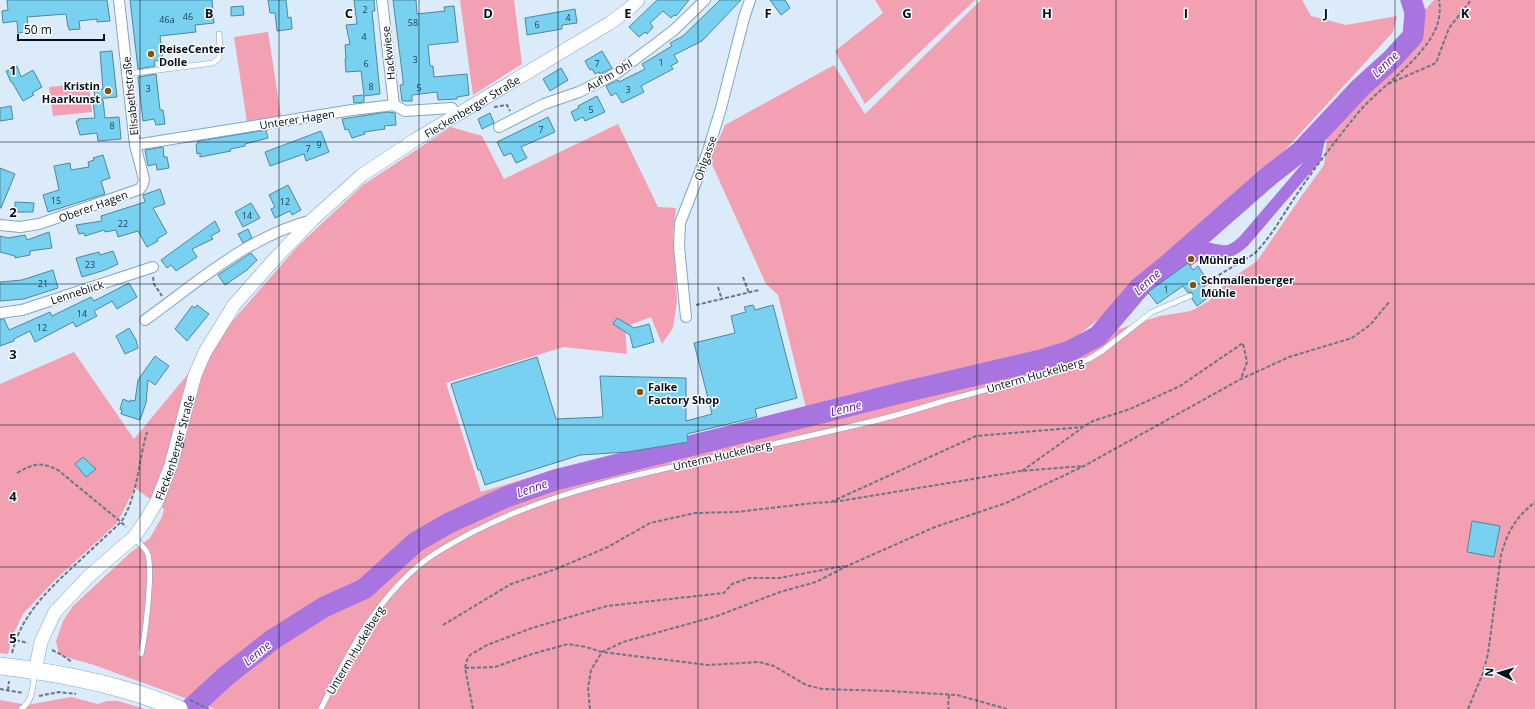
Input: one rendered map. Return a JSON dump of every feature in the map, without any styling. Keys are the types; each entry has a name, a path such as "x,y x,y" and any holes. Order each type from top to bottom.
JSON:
{"main road":[{"path":"0,666 88,680 154,698 179,709"}],"street":[{"name":"Elisabethstraße","path":"119,0 135,145"},
{"name":"Hackwiese","path":"382,0 394,106"},
{"name":"Fleckenberger Straße","path":"35,671 41,642 55,612 83,582 134,537 153,508 171,465 195,375 201,359 213,337 234,305 312,220 362,175 415,140 610,23 626,12 638,0"},
{"name":"Auf'm Ohl","path":"499,127 544,104 579,92 616,73 664,38 705,0"},
{"name":"Ohlgasse","path":"685,313 678,242 680,224 712,136 750,0"},
{"name":"Unterer Hagen","path":"135,145 352,110 394,106 405,111 452,108 456,115"},
{"name":"Oberer Hagen","path":"0,225 20,227 39,224 140,189 144,184 144,179 135,145"},
{"name":"Fleckenberger Straße","path":"145,320 214,268 241,251 287,228 312,220"},
{"name":"Lenneblick","path":"0,313 22,310 152,267"}],"lane":[{"path":"127,74 213,62 219,58 219,34"},
{"name":"Unterm Huckelberg","path":"321,709 335,679 367,626 383,602 395,588 408,574 428,558 452,543 496,520 558,496 623,478 764,445 868,423 1069,367 1089,359 1102,351 1152,312 1190,296"},
{"path":"134,537 147,552 149,560 146,630 141,654"},
{"path":"21,709 27,705 30,700 35,671"}],"path":[{"path":"1204,286 1216,276 1258,250 1298,192 1358,113 1385,85 1419,54 1434,33 1440,12 1439,0"},
{"path":"1385,85 1436,63 1449,28 1471,0"},
{"path":"482,101 488,107 507,105 513,120"},
{"path":"152,267 154,284 168,303"},
{"path":"743,277 749,293"},
{"path":"718,287 722,300"},
{"path":"685,313 722,300 759,290"},
{"path":"590,709 588,688 591,670 602,652 623,642 717,616 780,592 816,582 847,566 935,527 1006,503 1084,466 1242,378 1289,357 1352,338 1370,325 1389,302"},
{"path":"1021,471 1093,421 1130,409 1180,386 1243,343 1247,362 1242,378"},
{"path":"831,502 976,436 1083,427"},
{"path":"12,653 16,640 27,618 39,600 121,522 131,504 141,451 147,432"},
{"path":"17,473 31,465 38,464 50,466 65,475 88,496 121,522"},
{"path":"443,625 511,584 556,569 608,547 650,523 695,513 736,512 831,502 1021,471 1084,466"},
{"path":"1468,709 1483,673 1488,654 1501,555 1504,543 1522,512 1535,502"},
{"path":"473,709 464,668 470,655 487,645 532,628 607,606 724,593 732,584 749,578 779,578 847,566"},
{"path":"464,668 495,667 532,654 568,644 586,646 602,652 708,665 759,662 774,666 806,685 822,689 949,694 1008,709"},
{"path":"0,689 27,694"},
{"path":"42,696 59,692 82,694"},
{"path":"949,694 949,709"}],"shaded area":[{"path":"460,0 514,0 522,64 473,95"},
{"path":"875,0 975,0 865,104 835,51 883,13"},
{"path":"981,0 1302,0 1311,16 1346,25 1397,16 1393,32 1210,232 1063,347 1160,316 1191,311 1209,301 1227,282 1257,261 1324,165 1330,113 1434,0 1535,0 1535,709 215,709 94,665 59,655 56,641 63,621 73,606 130,553 150,538 162,517 164,509 135,488 117,523 54,581 23,614 12,637 8,654 0,653 0,384 74,352 134,439 227,327 298,246 363,185 451,127 482,136 504,179 618,124 658,207 676,208 673,233 677,301 673,328 662,344 651,317 625,327 627,354 564,347 446,383 481,492 554,470 690,442 807,412 778,295 766,284 710,160 725,125 834,65 865,114"},
{"path":"268,32 281,116 247,122 234,37"},
{"path":"89,83 92,112 53,116 49,87"},
{"path":"71,697 98,704 107,701 118,701 145,709 0,709 0,700 27,705"}],"building":[{"path":"7,0 107,0 110,21 97,22 97,19 79,21 80,29 69,30 66,14 27,17 29,32 18,33 17,21 3,23 2,11 8,10"},
{"path":"130,0 212,0 214,23 195,25 196,32 160,36 163,60 154,61 155,66 138,69"},
{"path":"268,0 286,0 288,18 291,17 292,29 277,31 275,13 270,13"},
{"path":"354,0 374,0 375,11 372,11 380,94 364,96 364,102 354,103 353,96 364,95 361,71 346,72 345,45 350,44 346,25 357,24"},
{"path":"393,0 416,0 417,14 445,11 444,7 454,6 458,42 428,45 430,66 433,66 434,77 467,74 469,95 457,97 457,99 438,100 437,92 412,95 412,101 402,101 400,85 403,85 403,80"},
{"path":"657,0 689,0 676,16 674,15 671,18 663,11 650,23 653,27 647,34 645,32 639,37 629,27"},
{"path":"720,0 741,0 702,41 674,55 678,62 671,66 673,69 641,86 644,92 622,103 616,93 611,96 606,86 618,80 619,82 645,69 642,64 672,46 670,43 683,36"},
{"path":"770,0 785,0 790,8 781,15"},
{"path":"243,6 244,15 231,16 231,7"},
{"path":"575,9 577,23 562,25 562,29 527,35 525,18"},
{"path":"112,51 117,97 95,99 94,90 103,89 100,52"},
{"path":"602,51 612,68 600,74 599,72 595,74 592,69 590,70 585,61"},
{"path":"17,66 21,77 33,70 42,87 32,93 34,95 23,101 6,71"},
{"path":"561,68 568,80 550,91 543,79"},
{"path":"156,74 160,110 163,110 165,124 156,125 154,119 143,121 138,77"},
{"path":"597,96 605,112 585,121 583,117 575,121 571,112 579,108 578,106"},
{"path":"103,100 105,118 119,117 121,139 98,141 97,133 80,135 76,121 79,121 78,119 95,118 93,101"},
{"path":"11,106 13,119 0,121 0,108"},
{"path":"387,112 395,113 396,125 384,126 385,129 364,132 365,134 352,138 348,129 345,130 342,119"},
{"path":"490,113 494,123 482,129 478,119"},
{"path":"548,117 555,132 521,147 527,158 516,163 511,153 504,156 497,142"},
{"path":"266,130 268,138 245,144 245,146 230,149 231,151 200,157 200,153 197,154 196,145 198,141"},
{"path":"321,131 329,152 306,161 304,154 270,166 265,152"},
{"path":"163,147 164,157 167,157 169,168 157,170 156,164 148,166 145,150"},
{"path":"103,155 110,178 101,181 105,194 48,212 43,195 59,190 54,166 70,163 71,170 89,167 88,162 94,160 93,158"},
{"path":"0,168 15,174 1,208 0,208"},
{"path":"288,185 301,210 292,215 290,211 275,218 271,209 275,207 269,195"},
{"path":"160,189 165,204 153,208 167,233 157,239 158,241 147,247 138,231 118,237 116,230 105,232 104,230 85,236 84,233 79,234 76,225 102,221 101,216 145,202 143,195"},
{"path":"15,202 34,203 33,212 15,212"},
{"path":"251,203 260,218 243,227 235,212"},
{"path":"215,221 220,231 211,236 213,239 192,249 197,257 176,271 171,265 167,268 161,260"},
{"path":"248,229 252,238 243,243 238,234"},
{"path":"49,232 52,248 30,251 30,255 15,258 15,256 0,252 0,236 8,238 25,235 27,240"},
{"path":"113,251 118,264 105,270 82,277 76,258 99,252 100,255"},
{"path":"251,253 257,260 247,270 225,285 218,275"},
{"path":"1188,263 1193,270 1198,266 1207,280 1202,284 1210,296 1197,306 1192,299 1193,294 1191,292 1188,293 1183,286 1157,304 1148,292"},
{"path":"53,270 58,288 24,299 0,301 0,282 22,280"},
{"path":"129,283 137,297 117,309 112,301 94,311 97,316 76,327 73,322 35,342 30,331 14,339 14,341 0,346 0,319 4,319 9,330 50,312 52,316 91,297 94,301"},
{"path":"197,305 209,314 187,341 175,329 192,306 195,308"},
{"path":"753,305 755,310 773,305 797,398 755,409 757,417 687,434 688,442 627,452 580,455 485,485 480,470 478,470 451,384 537,357 556,419 603,417 600,376 686,378 686,421 712,414 694,343 735,333 731,316 746,312 744,307"},
{"path":"617,318 634,328 649,324 654,342 633,348 630,335 613,324"},
{"path":"129,328 136,340 138,348 125,354 116,336"},
{"path":"155,356 169,366 155,385 148,380 146,403 140,420 121,414 122,410 120,409 123,399 130,402 130,400 135,401 138,380"},
{"path":"83,457 96,469 86,477 75,464"},
{"path":"1472,521 1500,526 1494,557 1467,552"}],"waterway":[{"name":"Lenne","path":"190,709 226,676 272,640 324,607 364,589 416,542 449,523 506,497 555,480 900,393 1041,360 1070,351 1098,336 1139,288 1269,176 1301,151 1360,88 1392,59 1413,36 1415,12 1411,0"},
{"path":"1165,267 1181,266 1205,248 1218,251 1235,249 1244,241 1315,158 1321,130"}],"place":[{"name":"ReiseCenter Dolle","path":"151,54"},
{"name":"Kristin Haarkunst","path":"108,91"},
{"name":"Mühlrad","path":"1191,259"},
{"name":"Schmallenberger Mühle","path":"1193,285"},
{"name":"Falke Factory Shop","path":"640,392"}]}
